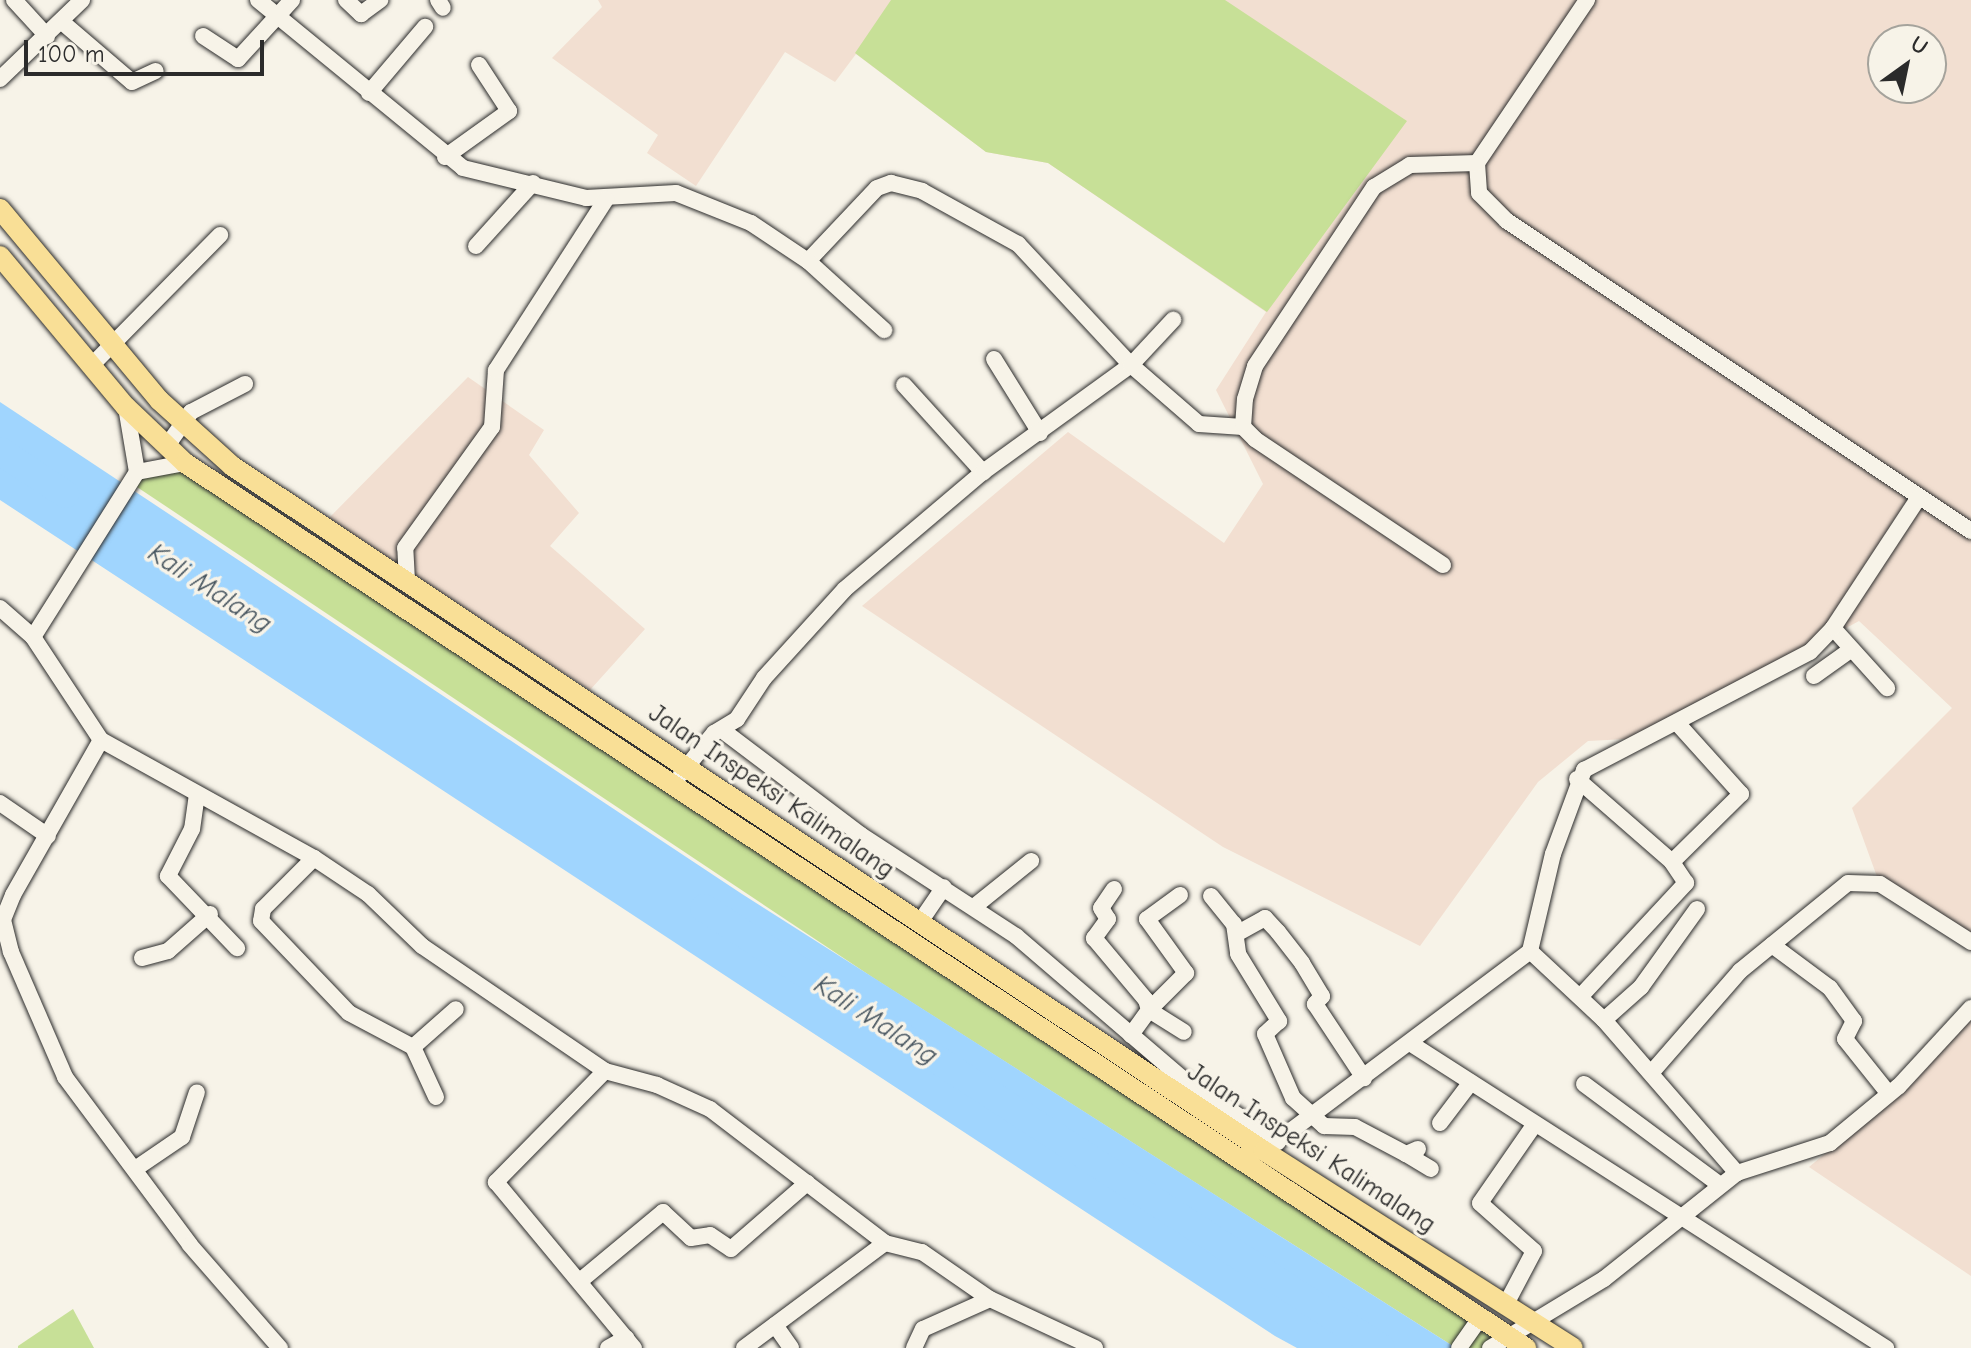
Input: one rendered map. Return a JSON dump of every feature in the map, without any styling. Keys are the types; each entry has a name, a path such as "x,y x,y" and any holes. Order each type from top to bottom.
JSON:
{"main road":[{"name":"Jalan Inspeksi Kalimalang","path":"0,209 111,345 182,424 232,466 1066,1020 1271,1147 1505,1306 1573,1348"},
{"path":"0,246 18,232"},
{"name":"Jalan Inspeksi Kalimalang","path":"0,256 126,407 185,463 673,785 1474,1326 1518,1342"},
{"path":"429,622 442,604"}],"street":[{"path":"14,0 47,36"},
{"path":"0,79 82,0"},
{"path":"258,0 445,157 463,168 606,199 676,193 751,223 808,261 884,330"},
{"path":"203,36 238,59 292,0"},
{"path":"346,0 361,14 380,0"},
{"path":"1587,0 1477,163 1479,193 1507,221 1971,531"},
{"path":"62,22 132,82 156,71"},
{"path":"369,93 425,27"},
{"path":"445,157 509,111 479,65"},
{"path":"1243,427 1255,366 1354,208 1395,170 1477,163"},
{"path":"476,246 533,183"},
{"path":"808,261 877,188 906,185 1018,244 1131,365 1199,424 1243,427 1443,565"},
{"path":"407,581 405,548 492,427 496,370 606,199"},
{"path":"91,366 220,235"},
{"path":"673,785 685,766 722,730 845,589 983,472 1131,365 1173,320"},
{"path":"994,359 1040,433"},
{"path":"166,447 182,424 211,399 245,384"},
{"path":"904,385 983,472"},
{"path":"33,637 134,479 126,407"},
{"path":"134,479 185,463"},
{"path":"722,730 815,802 975,906 1183,1079 1271,1147 1413,1045 1530,951 1577,779 1597,758 1677,723 1792,665 1833,628 1919,497"},
{"path":"0,608 33,637 101,740 314,858 368,894 422,946 605,1071 690,1098 885,1243 922,1252 990,1299 1089,1346"},
{"path":"1833,628 1849,651 1887,688"},
{"path":"1814,676 1849,651"},
{"path":"1672,862 1741,794 1677,723"},
{"path":"101,740 60,803 48,836 3,920 11,952 65,1077 190,1245 280,1348"},
{"path":"1577,779 1672,862 1686,883 1580,997"},
{"path":"197,794 192,829 168,876 210,914 237,948"},
{"path":"0,803 48,836"},
{"path":"314,858 263,909 261,921 349,1013 413,1047 436,1097"},
{"path":"975,906 1031,861"},
{"path":"1652,1072 1703,1008 1830,894 1861,879 1880,884 1971,942"},
{"path":"920,922 944,887"},
{"path":"1114,889 1101,908 1108,919 1094,938 1149,1010 1184,1032"},
{"path":"1131,1035 1149,1010 1186,973 1147,919 1180,895"},
{"path":"1211,896 1238,933 1238,954 1279,1021 1265,1034 1293,1098 1310,1118 1324,1126 1355,1127 1412,1152 1431,1169"},
{"path":"1604,1020 1641,987 1697,909"},
{"path":"142,958 168,951 210,914"},
{"path":"1238,933 1265,918 1278,932 1322,996 1315,1004 1364,1078"},
{"path":"1772,945 1830,988 1854,1021 1845,1039 1889,1094"},
{"path":"1530,951 1604,1020 1737,1173"},
{"path":"1066,1020 1084,995"},
{"path":"1490,1348 1518,1342 1533,1322 1604,1279 1677,1217 1737,1173 1830,1143 1889,1094 1971,1008"},
{"path":"413,1047 456,1009"},
{"path":"1413,1045 1677,1217 1886,1348"},
{"path":"605,1071 496,1182 630,1343 608,1348"},
{"path":"1440,1123 1471,1082"},
{"path":"1584,1084 1720,1185"},
{"path":"135,1169 182,1137 197,1092"},
{"path":"1505,1306 1534,1251 1480,1203 1535,1124"},
{"path":"580,1281 663,1212 691,1238 710,1235 731,1249 807,1183"},
{"path":"744,1348 885,1243"},
{"path":"914,1348 923,1329 990,1299"},
{"path":"775,1325 791,1348"},
{"path":"1459,1348 1474,1326"}],"shaded area":[{"path":"598,0 1971,0 1971,951 1884,896 1852,808 1952,708 1859,621 1645,738 1588,741 1538,782 1420,946 1223,847 862,606 1068,432 1224,543 1263,484 1216,390 1266,312 1048,163 986,152 856,54 835,82 785,52 696,186 647,153 658,135 552,58 602,7"},
{"path":"468,377 544,430 529,455 579,513 550,546 645,629 590,690 328,519"},
{"path":"1971,1020 1971,1276 1809,1167 1919,1075"}],"green space":[{"path":"891,0 1225,0 1407,121 1267,312 1048,163 986,152 855,53"},
{"path":"185,463 1521,1348 1456,1348 875,979 131,483 139,475"},
{"path":"73,1309 94,1348 18,1348 18,1346"}],"water":[{"path":"0,402 742,894 1456,1348 1297,1348 1275,1336 0,500"}],"waterway":[{"name":"Kali Malang","path":"0,451 65,494"},
{"name":"Kali Malang","path":"704,908 1381,1348"}]}
